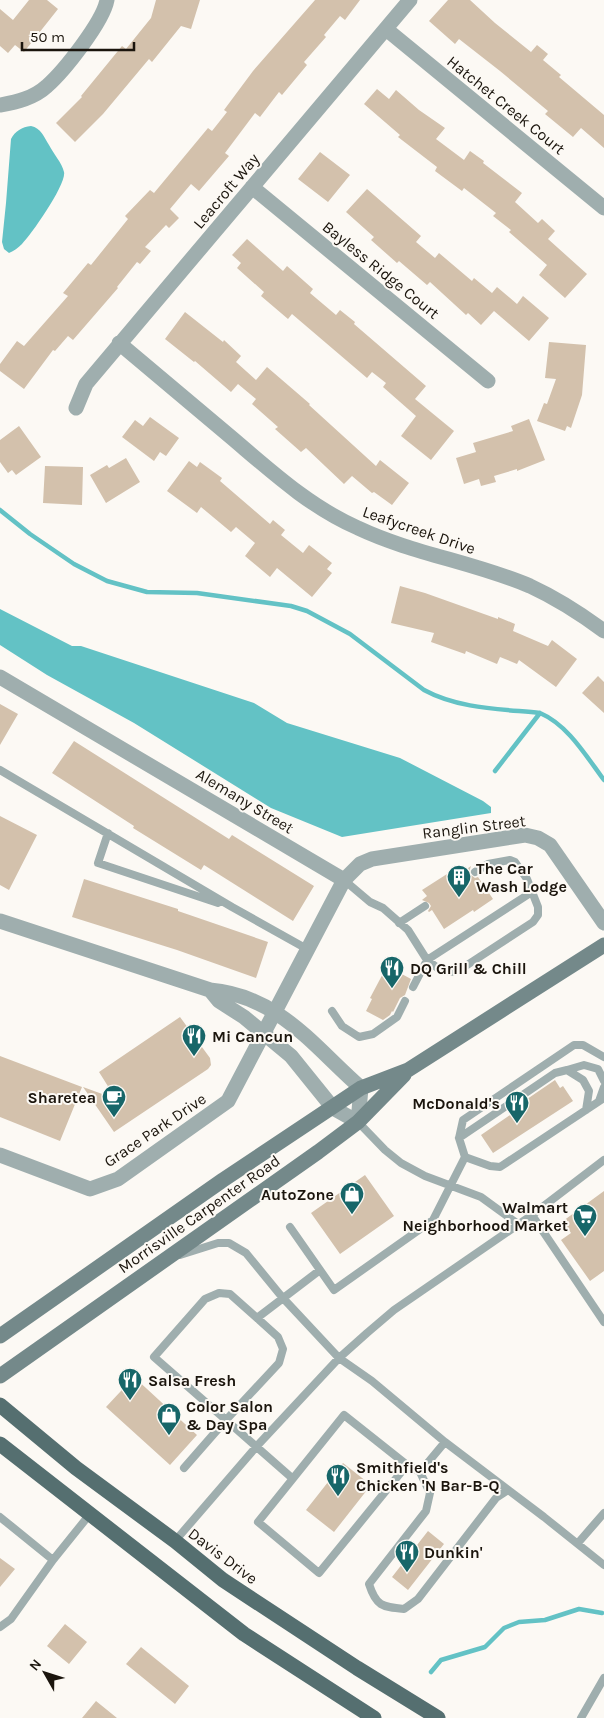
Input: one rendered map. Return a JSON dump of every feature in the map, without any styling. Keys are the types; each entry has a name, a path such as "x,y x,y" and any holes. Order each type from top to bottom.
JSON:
{"main road":[{"name":"Morrisville Carpenter Road","path":"0,1336 223,1180 361,1088 408,1070 604,945"},
{"name":"Morrisville Carpenter Road","path":"0,1376 358,1122 408,1070"},
{"name":"Davis Drive","path":"0,1405 76,1468 175,1541 223,1580 356,1668 438,1718"},
{"path":"0,1444 244,1634 374,1718"}],"street":[{"path":"0,105 18,102 47,86 96,27 105,9 107,0"},
{"name":"Leacroft Way","path":"76,408 86,384 119,343 410,0"},
{"name":"Hatchet Creek Court","path":"386,29 604,208"},
{"name":"Bayless Ridge Court","path":"252,187 488,381"},
{"name":"Leafycreek Drive","path":"119,343 261,463 323,509 357,528 378,537 530,586 583,616 604,631"},
{"name":"Alemany Street","path":"0,677 344,880"},
{"name":"Ranglin Street","path":"344,880 360,864 372,858 525,835 538,838 550,845 604,923"},
{"path":"263,1032 344,880"},
{"path":"0,921 210,990 229,992 274,1010 310,1039 361,1088 358,1122 333,1108 291,1056 244,1017 219,1001 210,990"},
{"name":"Grace Park Drive","path":"0,1155 90,1189 118,1179 228,1101 263,1032"}],"lane":[{"path":"0,770 306,949"},
{"path":"108,833 98,863 232,907"},
{"path":"344,880 370,902 383,908 408,930 427,960 439,969 450,972 458,971 517,933 533,922 538,915 538,907 527,879 515,862 510,860 488,864 475,872"},
{"path":"413,987 427,960 532,892"},
{"path":"399,923 425,906"},
{"path":"332,1011 342,1026 359,1037 373,1034 397,1017 405,1001"},
{"path":"290,1227 334,1290 433,1220 465,1157 459,1138 463,1120 574,1045 583,1045 604,1057"},
{"path":"459,1138 555,1072 584,1064 598,1069 604,1081"},
{"path":"567,1070 583,1080 589,1091 586,1110"},
{"path":"465,1157 490,1166 500,1167 602,1100 604,1087"},
{"path":"358,1122 385,1150 401,1163 425,1176 480,1197 518,1224"},
{"path":"175,1541 256,1447 339,1358 394,1310 532,1215 604,1160"},
{"path":"532,1215 604,1322"},
{"path":"164,1260 218,1243 229,1243 246,1253 282,1297 339,1358 372,1381 445,1442 604,1564"},
{"path":"257,1318 282,1297 320,1270"},
{"path":"184,1468 226,1420 279,1363 283,1348 278,1337 230,1294 219,1293 204,1299 154,1357 226,1420 256,1447 292,1478"},
{"path":"407,1465 319,1573 258,1522 344,1414 407,1465 420,1472 430,1493 426,1512 369,1584 373,1598 384,1607 404,1609 418,1599 496,1498 508,1490"},
{"path":"420,1472 445,1442"},
{"path":"578,1543 604,1513"},
{"path":"0,1633 53,1560 90,1514"},
{"path":"0,1517 53,1560"},
{"path":"0,1626 11,1619"},
{"path":"581,1718 604,1678"}],"water":[{"path":"31,126 40,131 44,136 61,165 64,172 63,178 48,209 33,231 27,239 9,253 4,249 2,242 11,139 19,130"},
{"path":"0,609 72,646 81,646 254,703 287,723 400,758 483,801 491,807 491,813 342,837 271,808 134,723 47,675 0,645"}],"building":[{"path":"29,0 47,0 58,9 24,52 15,45 8,53 0,46 0,9 13,20"},
{"path":"156,0 200,0 191,29 181,26 152,62 149,59 103,114 75,142 56,123 82,97 122,46 126,49 151,18"},
{"path":"315,0 360,0 345,20 340,16 324,35 326,37 304,62 307,65 282,95 279,92 260,117 255,113 225,153 229,156 199,191 191,184 170,209 179,218 169,228 166,225 145,247 151,251 140,264 137,262 118,288 73,340 68,336 55,351 53,350 24,389 0,371 0,364 17,341 24,346 68,296 63,293 88,263 91,265 128,219 125,216 150,190 154,193 208,128 212,131 227,112 224,110 253,71"},
{"path":"448,0 470,0 531,52 537,45 548,54 543,60 561,75 559,77 604,115 604,148 581,128 573,137 545,114 548,111 500,71 459,39 455,44 429,21"},
{"path":"377,89 389,99 396,90 419,110 445,128 436,139 464,160 470,151 522,193 515,202 538,223 542,219 555,231 548,239 587,274 565,298 539,275 547,265 509,232 511,230 493,216 496,213 464,188 462,191 435,171 437,167 398,137 400,135 364,104"},
{"path":"320,152 350,175 328,202 298,179"},
{"path":"367,189 421,236 416,242 435,258 439,253 472,281 474,278 492,293 497,287 517,304 523,296 549,318 529,341 494,311 481,325 468,313 466,315 430,282 427,285 399,261 397,263 371,240 374,237 346,212"},
{"path":"247,239 283,271 287,266 313,289 310,293 336,315 340,310 355,322 354,324 426,386 415,399 454,431 431,460 401,436 416,416 383,387 386,383 372,372 367,378 292,314 288,319 261,296 264,292 237,268 241,263 232,255"},
{"path":"185,312 223,342 224,340 241,356 236,362 256,380 267,367 310,404 376,466 380,460 409,483 392,505 374,492 372,493 352,476 344,484 306,448 301,452 275,429 278,427 252,404 256,399 238,384 231,392 195,361 165,339"},
{"path":"549,342 586,345 582,395 571,428 567,426 565,431 537,421 544,403 547,404 556,379 545,378"},
{"path":"150,417 179,438 166,456 160,452 154,461 122,437 135,420 143,426"},
{"path":"529,419 545,460 517,471 517,469 494,476 496,482 481,486 479,479 464,484 456,458 476,452 473,443 513,431 511,426"},
{"path":"19,426 41,457 16,475 12,470 8,473 0,462 0,440"},
{"path":"126,458 140,482 106,503 90,475 107,465 109,468"},
{"path":"189,461 197,467 200,462 222,478 220,481 270,524 273,520 285,530 281,535 303,553 309,545 332,563 327,569 332,573 312,597 277,568 270,577 245,556 255,543 236,527 231,532 201,507 197,513 167,491"},
{"path":"45,466 83,467 82,505 43,503"},
{"path":"400,586 515,624 513,631 548,646 552,640 577,659 556,687 519,660 517,664 500,657 497,664 466,651 465,654 431,642 434,633 391,623"},
{"path":"598,676 604,682 604,713 582,693"},
{"path":"0,704 18,714 0,745"},
{"path":"74,741 229,839 232,835 314,886 293,921 204,865 201,870 133,828 134,826 52,773"},
{"path":"0,816 37,835 9,890 0,885"},
{"name":"The Car Wash Lodge","path":"471,866 469,872 471,875 475,878 478,877 493,899 444,929 432,910 428,911 431,906 422,900 427,896 422,890 447,874 451,880"},
{"path":"84,879 178,909 178,911 268,942 256,978 177,950 72,917"},
{"name":"DQ Grill & Chill","path":"387,966 411,979 405,995 400,998 393,1012 383,1020 366,1011 372,999 370,998"},
{"path":"180,1017 210,1058 211,1065 208,1069 114,1132 83,1087 116,1099 99,1072"},
{"path":"0,1056 82,1087 60,1141 0,1117"},
{"name":"McDonald's","path":"555,1080 560,1088 563,1086 573,1101 493,1153 481,1135 513,1113 511,1110"},
{"name":"AutoZone","path":"365,1175 394,1216 340,1254 311,1213"},
{"name":"Walmart Neighborhood Market","path":"604,1191 604,1271 590,1281 561,1240 571,1233 563,1221"},
{"path":"134,1377 197,1435 170,1465 106,1407"},
{"name":"Smithfield's Chicken 'N Bar-B-Q","path":"343,1463 371,1485 334,1532 306,1510"},
{"path":"428,1531 444,1544 408,1590 392,1577"},
{"path":"0,1558 15,1569 0,1587"},
{"path":"65,1624 87,1642 69,1664 47,1646"},
{"path":"141,1647 189,1686 175,1704 126,1664"},
{"path":"96,1701 117,1718 82,1718"}],"waterway":[{"path":"0,510 30,534 74,564 107,581 147,592 197,593 291,606 307,611 350,634 424,690 437,696 466,705 540,713 550,718 568,733 604,780"},
{"path":"495,771 540,713"},
{"path":"431,1672 441,1660 485,1647 504,1628 519,1622 545,1620 579,1609 602,1613"}],"place":[{"name":"The Car Wash Lodge","path":"459,898"},
{"name":"DQ Grill & Chill","path":"392,989"},
{"name":"Mi Cancun","path":"194,1057"},
{"name":"Sharetea","path":"114,1118"},
{"name":"McDonald's","path":"517,1124"},
{"name":"AutoZone","path":"352,1215"},
{"name":"Walmart Neighborhood Market","path":"585,1237"},
{"name":"Salsa Fresh","path":"130,1401"},
{"name":"Color Salon & Day Spa","path":"169,1436"},
{"name":"Smithfield's Chicken 'N Bar-B-Q","path":"338,1497"},
{"name":"Dunkin'","path":"407,1573"}]}
